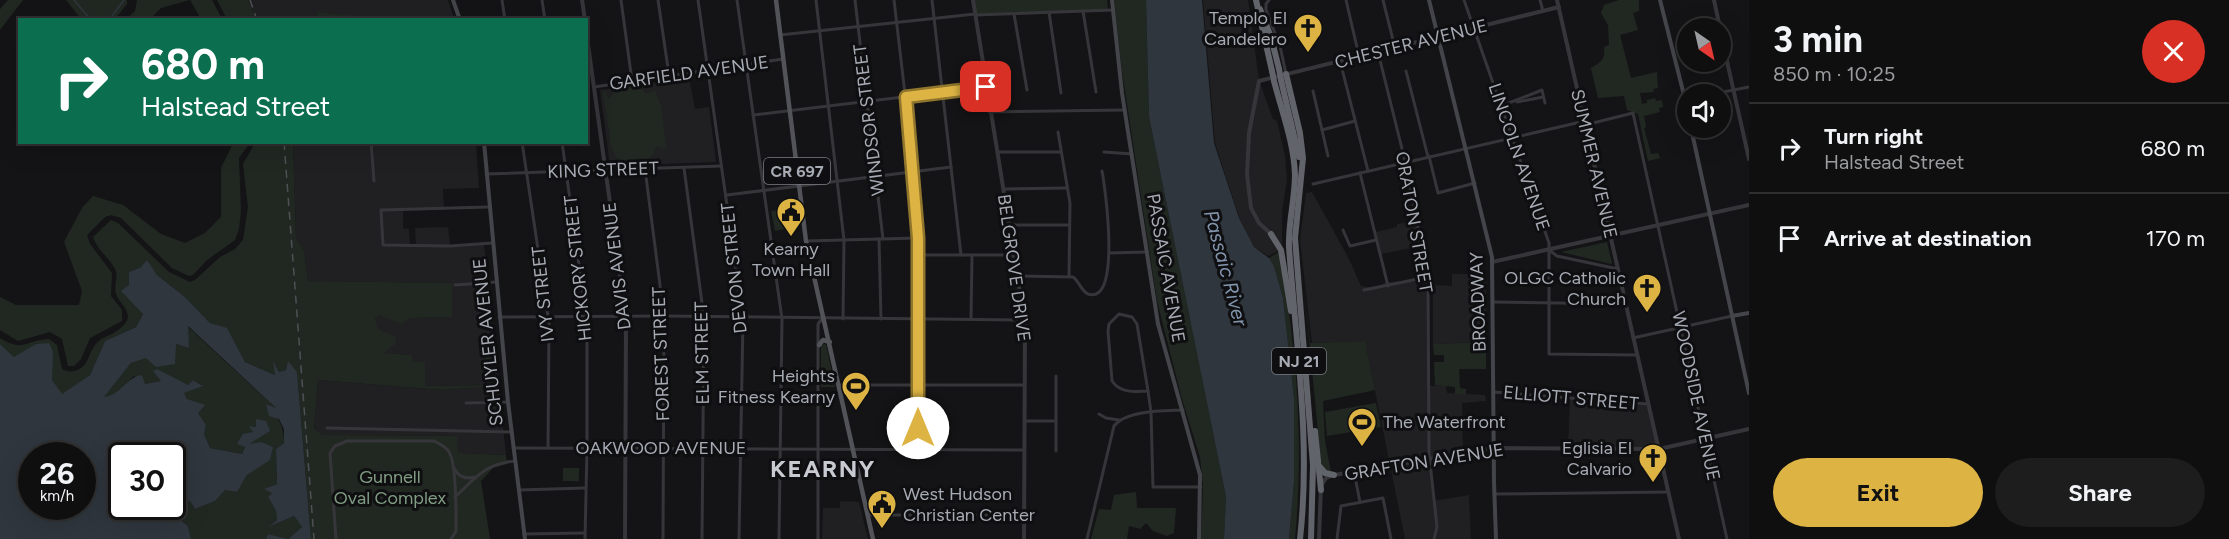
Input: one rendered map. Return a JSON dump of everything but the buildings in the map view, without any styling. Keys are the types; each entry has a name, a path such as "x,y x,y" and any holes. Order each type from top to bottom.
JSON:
{"highway":[{"name":"NJ 21","path":"1256,0 1268,29 1275,70"},
{"name":"NJ 21","path":"1256,0 1275,70 1281,78 1299,155 1289,239 1305,465 1300,539"},
{"name":"NJ 21","path":"1281,78 1299,194 1295,238 1314,477 1311,539"},
{"path":"1281,78 1300,133 1303,164 1297,181"},
{"path":"1271,234 1282,255 1300,377"},
{"path":"1307,382 1321,490"},
{"path":"1319,463 1324,473 1334,475"}],"main road":[{"path":"453,0 459,18"},
{"name":"CR 697","path":"776,0 806,241 873,539"},
{"name":"PASSAIC AVENUE","path":"1112,0 1125,110 1158,324 1183,410 1201,487 1199,539"},
{"name":"BROADWAY","path":"1429,0 1492,262 1496,539"},
{"path":"1660,0 1682,84"},
{"path":"1693,138 1749,393"},
{"name":"SCHUYLER AVENUE","path":"484,144 488,207 514,461 525,536"},
{"path":"1732,316 1749,313"},
{"path":"819,345 823,340 830,342"}],"street":[{"path":"502,0 505,18"},
{"path":"542,0 545,18"},
{"path":"582,0 585,18"},
{"path":"621,0 632,81"},
{"path":"658,0 669,76"},
{"name":"DEVON STREET","path":"698,0 743,318 739,539"},
{"path":"737,0 762,190 782,318 778,539"},
{"path":"816,0 844,240 843,319"},
{"name":"WINDSOR STREET","path":"855,0 876,176 881,239 881,319"},
{"path":"894,0 914,171 918,238 918,450"},
{"path":"932,0 961,255"},
{"name":"BELGROVE DRIVE","path":"973,0 989,112 998,152 1025,320 1024,539"},
{"path":"1269,0 1266,4 1280,46 1281,78"},
{"path":"1346,0 1359,56"},
{"path":"1383,0 1395,48"},
{"name":"LINCOLN AVENUE","path":"1464,0 1549,243 1549,354 1637,355"},
{"path":"1540,0 1543,11"},
{"name":"SUMMER AVENUE","path":"1557,0 1679,539"},
{"path":"1714,0 1718,18"},
{"name":"CHESTER AVENUE","path":"1271,234 1259,223 1251,208 1247,174 1248,143 1254,101 1257,84 1262,79 1281,78 1359,56 1559,7"},
{"path":"780,35 975,14 1113,10"},
{"path":"1083,11 1096,92"},
{"path":"1049,12 1061,93"},
{"path":"1014,14 1027,90"},
{"name":"DAVIS AVENUE","path":"588,44 626,318 625,539"},
{"name":"ORATON STREET","path":"1378,52 1405,162 1428,277 1429,459 1437,526 1434,539"},
{"name":"GARFIELD AVENUE","path":"594,87 783,59"},
{"path":"1340,61 1368,171"},
{"path":"1406,71 1438,193 1474,183"},
{"path":"1730,72 1749,159"},
{"path":"753,115 986,87"},
{"path":"1731,91 1749,87"},
{"path":"1501,106 1542,90 1545,103"},
{"path":"1313,91 1328,156"},
{"path":"1509,103 1544,97"},
{"path":"989,112 1125,110"},
{"name":"WOODSIDE AVENUE","path":"1585,123 1633,113 1727,539"},
{"path":"1322,130 1355,121"},
{"path":"1313,184 1512,137 1585,123"},
{"path":"1058,132 1070,203 1070,276"},
{"path":"370,144 374,181"},
{"name":"IVY STREET","path":"522,144 548,317 548,448"},
{"name":"HICKORY STREET","path":"562,144 586,317 585,539"},
{"path":"998,152 1061,152"},
{"path":"1104,152 1132,154"},
{"name":"KING STREET","path":"486,174 721,166"},
{"path":"727,195 951,167"},
{"name":"ELM STREET","path":"684,168 704,318 702,539"},
{"name":"FOREST STREET","path":"645,169 664,316 663,539"},
{"path":"1018,276 1070,276 1077,279 1088,294 1096,294 1104,288 1107,281 1108,253 1107,200 1102,171"},
{"path":"1359,173 1388,286"},
{"path":"1004,189 1067,188"},
{"path":"1492,262 1749,206"},
{"path":"488,207 381,210 383,245 450,246 492,243"},
{"path":"1009,225 1069,225"},
{"path":"1342,230 1350,246 1376,240"},
{"path":"806,241 918,238"},
{"path":"1549,250 1557,256 1618,269"},
{"path":"1108,253 1147,252"},
{"path":"918,255 1014,255"},
{"path":"971,319 972,255"},
{"path":"1364,290 1428,277"},
{"path":"455,285 496,282"},
{"path":"1492,302 1626,304"},
{"path":"1148,391 1124,390 1115,386 1112,381 1108,331 1109,324 1119,314 1132,317 1137,324 1148,391 1151,412 1153,487 1201,487"},
{"path":"499,317 664,316 824,320 1025,320"},
{"path":"1633,338 1732,316"},
{"path":"818,539 818,324 821,319 824,320"},
{"path":"1056,376 1056,451"},
{"path":"839,385 1025,385"},
{"name":"ELLIOTT STREET","path":"1493,392 1648,404"},
{"path":"466,402 508,402"},
{"path":"1099,414 1106,418 1119,420 1151,412 1183,410"},
{"path":"1087,539 1114,426 1119,420"},
{"path":"1024,421 1056,421"},
{"path":"327,428 511,432"},
{"name":"GRAFTON AVENUE","path":"1321,490 1324,480 1334,475 1494,448 1659,449 1749,429"},
{"path":"336,539 329,462 334,446 341,442 434,441 444,446 449,452 457,474 465,478 478,476"},
{"name":"OAKWOOD AVENUE","path":"513,448 1024,450"},
{"path":"455,497 490,466 514,461"},
{"path":"452,539 456,531 454,468"},
{"path":"1354,472 1360,502"},
{"path":"519,490 585,488"},
{"path":"1318,539 1321,490"},
{"path":"1494,494 1668,492"},
{"path":"1337,539 1341,506 1383,498 1391,539"},
{"path":"868,515 1024,515"},
{"path":"525,536 584,533"}],"shaded area":[{"path":"248,0 448,0 454,18 367,18 317,12 316,18 256,18"},
{"path":"1203,0 1248,0 1259,80 1273,119 1277,121 1285,156 1287,179 1282,212 1282,249 1268,256 1254,247 1239,217 1215,143"},
{"path":"689,78 695,109 709,107 716,162 610,166 600,90"},
{"path":"293,144 476,144 479,188 443,189 444,209 403,211 403,228 409,229 410,246 416,246 415,228 448,227 450,245 484,244 506,455 458,453 456,436 323,435 314,429 318,380 442,390 487,387 491,384 490,355 494,349 485,349 487,385 425,386 412,355 384,353 375,319 379,315 410,318 452,317 451,283 308,281 304,250 296,238"},
{"path":"1312,192 1349,259 1361,286 1376,288 1386,282 1427,281 1429,386 1446,385 1447,393 1485,395 1486,401 1462,403 1463,453 1429,459 1433,501 1469,495 1471,539 1405,539 1365,341 1312,343 1300,240 1306,193"},
{"path":"1416,221 1421,246 1381,254 1376,232 1397,227 1397,224"},
{"path":"1452,274 1486,274 1486,342 1433,344 1433,285 1452,286"},
{"path":"1570,399 1649,405 1658,448 1568,448"},
{"path":"840,501 859,502 868,539 822,539 823,508 840,508"}],"green space":[{"path":"8,0 23,0 0,30 0,9"},
{"path":"66,0 127,0 127,4 116,18 80,18"},
{"path":"137,0 190,0 161,8 151,18 128,18 135,11"},
{"path":"190,0 212,0 221,18 200,18"},
{"path":"217,0 248,0 256,18 226,18"},
{"path":"973,0 1107,0 1108,10 976,15"},
{"path":"1114,0 1146,0 1149,117 1226,497 1224,539 1201,539 1203,486 1200,457 1182,399 1157,301 1122,71"},
{"path":"1619,0 1639,0 1639,11 1633,13 1638,30 1620,35 1631,78 1657,72 1658,88 1653,89 1654,92 1640,93 1642,104 1655,98 1656,101 1662,100 1663,107 1659,108 1660,112 1644,116 1646,127 1644,128 1651,154 1658,153 1660,158 1648,161 1638,114 1627,110 1624,96 1598,98 1591,68 1602,60 1604,47 1609,45 1608,25 1601,13 1604,5"},
{"path":"317,12 374,18 316,18"},
{"path":"628,86 640,88 646,94 655,91 661,106 666,145 666,149 657,146 647,160 633,165 622,162 616,157 611,146 603,91 606,91 608,100 618,89"},
{"path":"232,144 249,144 239,158 241,211 239,229 235,240 207,260 193,275 189,276 172,268 121,218 111,215 105,217 87,235 90,244 112,273 111,296 122,310 122,321 90,338 81,359 74,366 68,366 62,339 50,332 18,341 0,330 0,297 16,305 79,305 82,291 64,242 82,208 93,196 123,205 161,234 185,243 205,233 221,217 221,168"},
{"name":"Gunnell Oval Complex","path":"254,144 293,144 296,238 304,250 308,281 452,283 452,317 410,318 401,324 379,315 375,319 378,329 396,337 395,344 384,353 412,355 413,362 425,362 425,386 487,385 485,348 495,349 490,355 491,384 487,387 442,390 318,380 314,429 323,435 457,436 458,453 506,455 507,464 493,468 481,481 490,539 311,539 297,372 288,362 286,370 279,372 274,363 275,375 245,362 227,329 210,323 148,264 129,272 143,314 136,327 105,341 90,375 61,395 52,380 52,372 36,344 20,356 14,357 0,344 0,338 14,345 49,339 57,345 62,369 74,371 84,366 99,340 117,331 127,322 128,317 116,294 116,270 93,237 111,220 118,223 169,272 190,282 195,280 243,240 248,207 243,164"},
{"path":"795,208 797,226 775,231 771,211"},
{"path":"1607,242 1611,264 1561,252"},
{"path":"1279,252 1290,323 1297,395 1299,467 1295,539 1289,539 1294,482 1294,398 1283,298 1274,266 1269,258"},
{"path":"1303,277 1310,343 1365,341 1375,390 1323,401 1325,441 1331,472 1327,472 1321,462"},
{"path":"187,326 278,410 267,404 280,422 284,443 276,449 277,484 265,489 272,493 268,497 276,511 277,520 272,526 294,516 302,527 288,539 268,534 266,539 191,539 188,526 180,520 186,520 186,502 190,501 195,509 215,501 225,489 237,492 247,475 270,459 248,445 256,427 250,426 253,432 237,444 245,446 242,454 210,448 204,434 206,425 183,393 202,385 193,380 188,385 161,381 145,384 134,376 112,397 103,398 131,363 176,344 189,348"},
{"path":"1486,342 1486,369 1459,369 1460,388 1466,389 1466,394 1455,394 1455,387 1435,385 1434,362 1444,362 1444,355 1434,355 1433,344"},
{"path":"826,344 835,387 821,387 821,345"},
{"path":"1376,403 1381,427 1327,436 1325,412"},
{"path":"563,468 579,468 579,481 563,481"},
{"path":"1136,492 1137,508 1176,508 1174,533 1167,536 1153,531 1146,523 1140,529 1129,526 1127,539 1091,539 1099,509 1111,510 1114,495"}],"water":[{"name":"Passaic River","path":"1146,0 1202,0 1214,143 1239,218 1254,247 1269,258 1274,266 1283,298 1294,398 1294,482 1289,539 1224,539 1226,497 1149,117"},
{"path":"147,260 157,275 185,297 210,323 227,328 245,362 275,375 273,361 279,372 286,370 288,361 297,372 311,539 288,539 302,527 294,516 269,527 277,520 276,511 268,497 272,493 264,489 277,484 276,449 284,443 284,429 279,419 269,416 266,404 276,408 188,326 189,348 176,344 175,364 156,367 146,358 131,363 104,397 110,396 136,376 142,375 145,384 161,381 153,371 157,369 188,385 193,380 203,386 184,393 187,399 205,405 198,413 206,425 204,434 210,448 242,454 245,447 237,444 243,434 253,432 249,426 256,427 256,419 266,421 270,431 249,444 261,442 273,447 270,460 247,475 237,492 225,490 215,501 195,509 190,501 186,502 186,442 108,442 108,520 180,520 188,526 191,539 0,539 0,344 14,357 36,344 49,343 53,352 52,380 62,394 90,375 105,341 136,327 143,314 121,291 129,285 129,272 141,267"},
{"path":"268,534 288,539 266,539"}],"waterway":[{"path":"74,0 89,18"},
{"path":"110,18 124,0"}],"railway":[{"path":"250,0 256,18"},
{"path":"284,144 314,539"}],"place":[{"name":"Templo El Candelero","path":"1308,54"},
{"name":"Kearny Town Hall","path":"791,238"},
{"name":"OLGC Catholic Church","path":"1647,314"},
{"name":"Heights Fitness Kearny","path":"856,412"},
{"name":"The Waterfront","path":"1362,448"},
{"name":"Eglisia El Calvario","path":"1653,484"},
{"name":"West Hudson Christian Center","path":"882,530"}],"district":[{"name":"KEARNY","path":"823,468"}],"route":[{"path":"918,428 918,238 906,97 986,87"}]}
